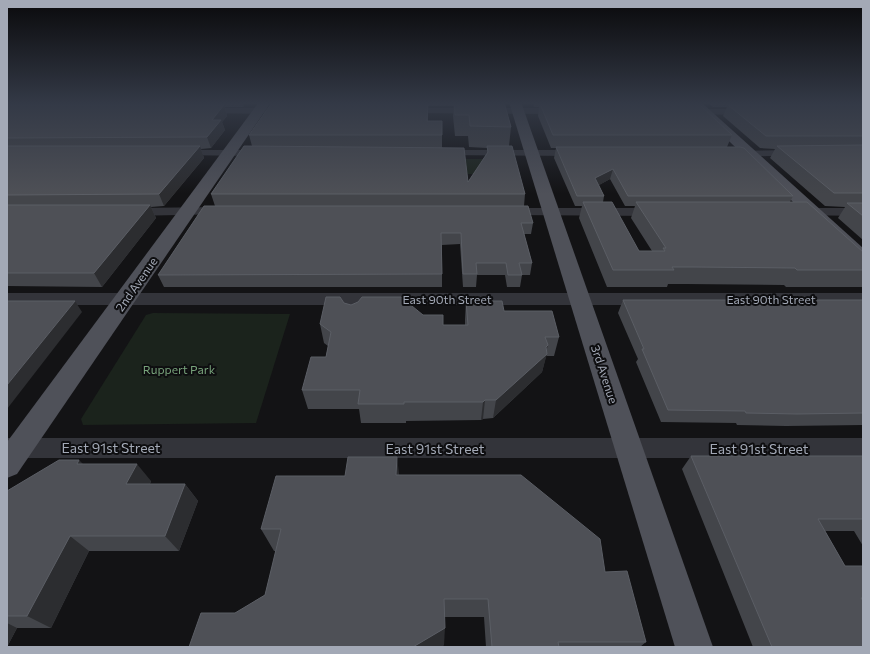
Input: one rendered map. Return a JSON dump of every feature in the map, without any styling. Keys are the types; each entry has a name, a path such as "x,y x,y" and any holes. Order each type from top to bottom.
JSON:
{"main road":[{"name":"2nd Avenue","path":"11,453 126,299 243,133"},
{"name":"3rd Avenue","path":"525,133 694,647"},
{"path":"727,133 863,258"}],"street":[{"path":"165,153 278,153"},
{"path":"430,153 589,154"},
{"path":"720,154 809,153"},
{"path":"119,212 239,211"},
{"path":"490,212 669,212"},
{"path":"788,212 863,212"},
{"name":"East 90th Street","path":"7,299 863,299"},
{"path":"354,316 356,299"},
{"name":"East 91st Street","path":"11,453 629,448 863,448"}],"green space":[{"path":"465,159 485,159 479,174 467,174"},
{"name":"Ruppert Park","path":"153,313 290,314 256,423 83,425 81,419 146,315"}],"building":[{"path":"7,133 211,133 207,137 7,138"},
{"path":"251,133 442,133 442,135 249,135"},
{"path":"552,133 729,133 732,135 553,135"},
{"path":"762,133 863,133 863,136 766,136"},
{"path":"863,145 863,193 834,193 777,146"},
{"path":"7,146 200,146 159,194 7,195"},
{"path":"244,146 464,148 468,182 488,152 487,146 512,146 525,194 211,194"},
{"path":"556,147 740,147 744,148 793,196 628,196 613,169 595,178 604,196 577,196"},
{"path":"583,202 612,202 639,251 665,251 663,248 666,248 636,202 807,202 863,252 863,270 672,267 674,270 613,270"},
{"path":"847,203 863,203 863,216"},
{"path":"7,205 150,205 94,273 7,273"},
{"path":"204,206 528,206 533,223 521,223 532,263 519,263 522,275 508,275 506,263 476,263 477,274 463,274 461,233 441,233 442,274 158,275"},
{"path":"326,297 340,297 344,303 351,305 358,302 362,297 401,297 423,315 443,315 443,325 468,325 466,301 502,301 504,311 552,311 559,337 545,337 548,345 546,347 547,354 496,400 485,400 483,402 404,402 404,404 358,404 360,390 302,390 311,357 326,357 331,332 320,324"},
{"path":"623,300 863,300 863,413 797,414 746,413 745,411 668,410"},
{"path":"7,301 75,301 7,385"},
{"path":"691,456 863,456 863,519 818,519 845,566 863,566 863,598 861,598 863,601 863,647 772,647"},
{"path":"348,457 397,457 396,475 521,475 600,539 605,572 627,571 646,642 558,642 559,647 492,647 488,599 444,599 445,628 413,647 189,647 201,613 235,613 265,595 281,529 261,529 276,476 345,476"},
{"path":"59,460 79,460 77,464 137,464 126,484 185,484 165,536 70,536 27,616 7,616 7,491"}]}
